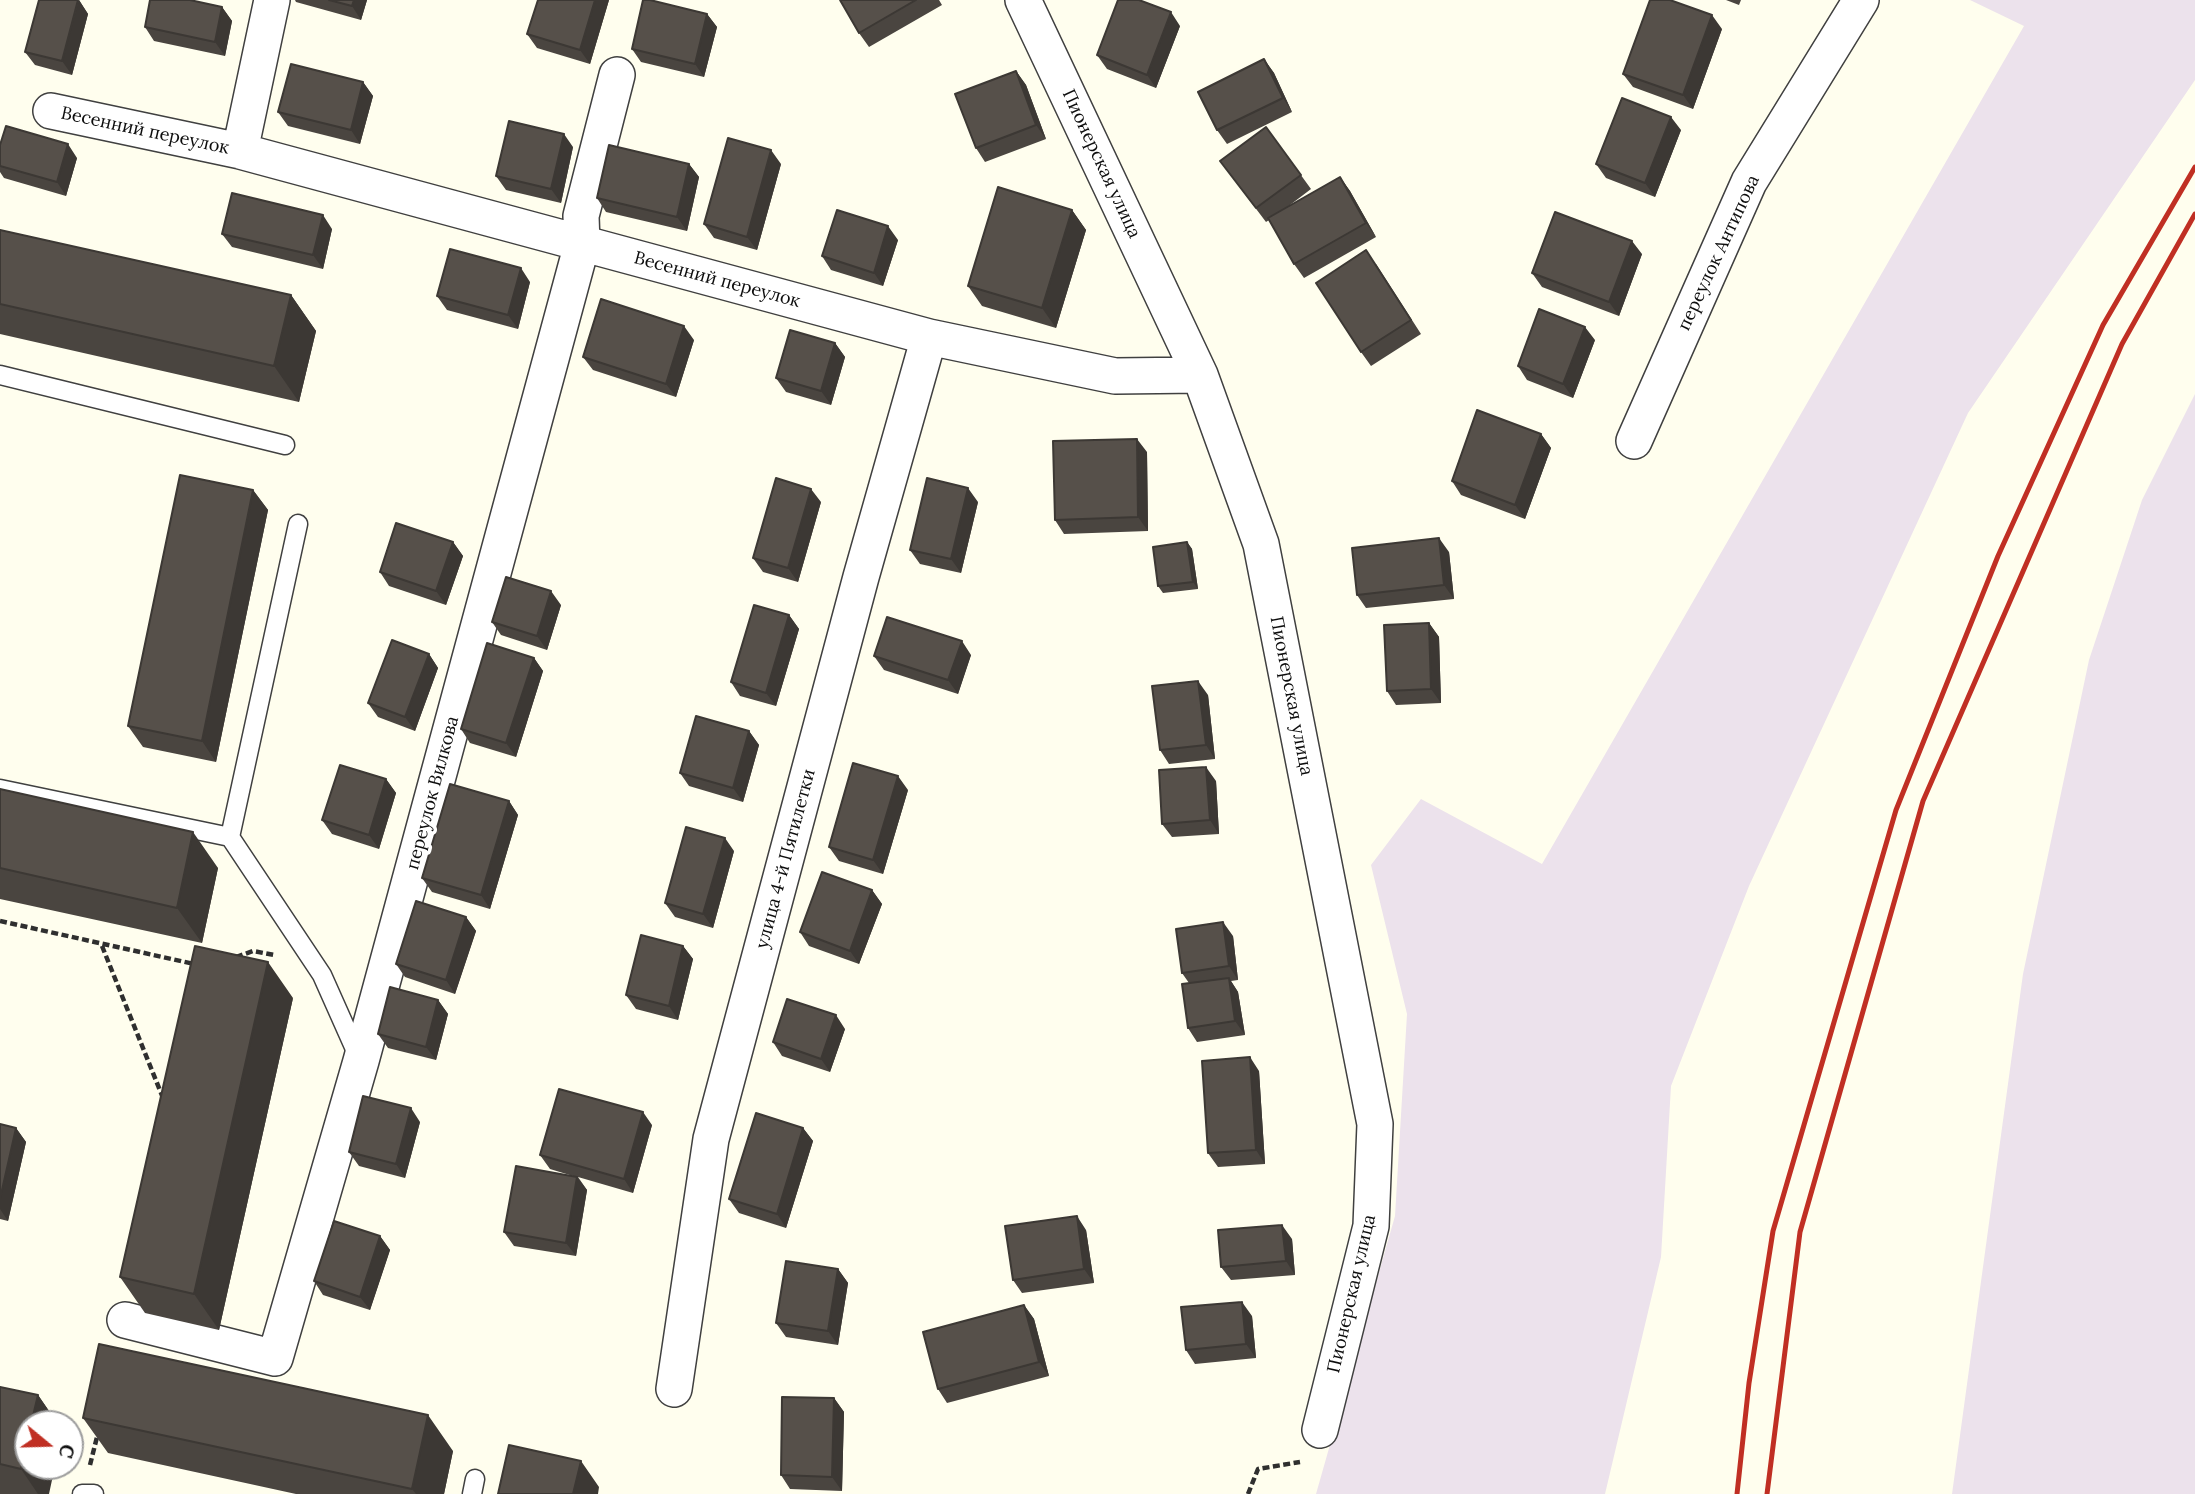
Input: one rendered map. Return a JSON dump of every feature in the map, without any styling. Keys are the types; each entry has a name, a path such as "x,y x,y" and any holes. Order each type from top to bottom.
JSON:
{"street":[{"name":"Весенний переулок","path":"240,151 272,0"},
{"name":"Пионерская улица","path":"1023,0 1200,375 1261,544 1375,1124 1371,1226 1320,1430"},
{"name":"переулок Антипова","path":"1633,441 1749,182 1861,0"},
{"name":"переулок Вилкова","path":"125,1321 275,1358 361,1062 582,244 580,216 617,75"},
{"name":"Весенний переулок","path":"51,111 240,151 929,337 1115,376 1200,375"},
{"name":"улица 4-й Пятилетки","path":"674,1389 712,1139 861,577 929,337"}],"lane":[{"path":"0,375 285,445"},
{"path":"230,837 298,524"},
{"path":"0,789 230,837 313,962 361,1062"}],"path":[{"path":"0,921 196,965"},
{"path":"102,946 166,1104"},
{"path":"231,959 253,951 313,962"},
{"path":"86,1493 99,1426"},
{"path":"1248,1494 1258,1469 1312,1460 1320,1430"}],"shaded area":[{"path":"1970,0 2195,0 2195,80 1968,413 1749,886 1671,1086 1661,1257 1605,1494 1316,1494 1395,1216 1407,1014 1371,865 1421,799 1542,864 2024,26"},
{"path":"2195,394 2195,1494 1952,1494 2023,974 2089,660 2142,500"}],"building":[{"path":"39,0 78,0 62,61 25,52"},
{"path":"150,0 190,0 222,7 215,42 145,27"},
{"path":"329,0 354,0 352,6"},
{"path":"538,0 595,0 580,50 527,34"},
{"path":"643,0 707,14 695,64 632,49"},
{"path":"840,0 916,0 859,33"},
{"path":"1118,0 1139,0 1171,12 1147,75 1097,55"},
{"path":"1650,0 1670,0 1712,15 1683,95 1623,74"},
{"path":"1264,59 1283,98 1217,130 1198,92"},
{"path":"291,64 363,82 351,130 278,112"},
{"path":"1016,71 1036,125 976,148 955,94"},
{"path":"1622,98 1671,117 1645,183 1596,164"},
{"path":"509,121 564,134 551,189 496,176"},
{"path":"6,126 68,144 57,182 0,166 0,145"},
{"path":"1266,127 1301,175 1256,208 1220,161"},
{"path":"728,138 771,150 747,237 704,224"},
{"path":"609,145 689,164 677,217 597,198"},
{"path":"1340,177 1366,223 1294,264 1268,218"},
{"path":"998,187 1072,210 1042,308 968,286"},
{"path":"232,193 323,215 313,255 222,234"},
{"path":"837,210 888,226 874,273 822,256"},
{"path":"1555,212 1632,241 1609,302 1532,273"},
{"path":"0,230 291,295 274,366 0,304"},
{"path":"450,249 521,268 508,315 437,296"},
{"path":"1366,250 1411,320 1361,352 1316,283"},
{"path":"601,299 684,326 666,384 583,357"},
{"path":"1539,309 1585,327 1563,384 1518,366"},
{"path":"790,330 835,343 821,391 776,378"},
{"path":"1477,410 1541,434 1515,505 1452,481"},
{"path":"1137,439 1138,517 1055,520 1053,441"},
{"path":"180,475 253,490 202,741 128,726"},
{"path":"776,478 811,489 788,568 753,558"},
{"path":"927,478 968,488 951,559 910,550"},
{"path":"396,523 453,542 436,591 380,572"},
{"path":"1439,538 1444,585 1357,595 1352,548"},
{"path":"1187,542 1193,582 1158,586 1153,547"},
{"path":"506,577 551,591 537,636 492,622"},
{"path":"754,605 789,615 766,693 731,682"},
{"path":"887,617 962,641 948,680 874,656"},
{"path":"1429,623 1431,689 1387,691 1384,625"},
{"path":"392,640 429,654 405,717 368,703"},
{"path":"487,643 534,658 506,743 461,729"},
{"path":"1198,681 1206,745 1160,750 1152,686"},
{"path":"696,716 749,731 733,788 680,773"},
{"path":"853,763 898,776 873,860 829,847"},
{"path":"340,765 386,779 369,835 322,820"},
{"path":"1206,767 1210,820 1162,824 1159,770"},
{"path":"450,784 509,801 481,895 422,878"},
{"path":"0,789 193,832 177,908 0,868"},
{"path":"686,827 725,838 703,914 665,903"},
{"path":"822,872 872,890 850,951 800,932"},
{"path":"416,901 466,917 446,980 396,964"},
{"path":"1223,922 1229,966 1182,973 1176,929"},
{"path":"641,935 683,946 669,1006 626,995"},
{"path":"195,946 268,962 194,1294 120,1277"},
{"path":"1229,978 1235,1021 1188,1028 1182,984"},
{"path":"390,987 438,1000 426,1047 378,1034"},
{"path":"787,999 836,1015 821,1059 773,1042"},
{"path":"1250,1057 1256,1150 1208,1153 1202,1061"},
{"path":"559,1089 643,1112 624,1179 540,1155"},
{"path":"363,1096 411,1108 396,1164 349,1152"},
{"path":"756,1113 803,1128 777,1214 729,1199"},
{"path":"0,1124 16,1128 0,1199"},
{"path":"516,1166 577,1177 566,1243 504,1232"},
{"path":"1077,1216 1084,1269 1013,1280 1005,1226"},
{"path":"334,1221 380,1236 360,1297 314,1281"},
{"path":"1282,1225 1286,1261 1221,1267 1218,1230"},
{"path":"786,1261 838,1269 828,1331 776,1323"},
{"path":"1242,1302 1246,1344 1186,1350 1181,1307"},
{"path":"1024,1305 1039,1362 938,1389 923,1332"},
{"path":"99,1344 428,1415 412,1489 84,1418"},
{"path":"0,1387 38,1395 34,1410 14,1410 14,1467 0,1464"},
{"path":"782,1397 834,1398 832,1477 781,1475"},
{"path":"509,1445 581,1461 573,1494 498,1494"}],"railway":[{"path":"1737,1494 1749,1383 1773,1231 1896,810 1998,556 2103,325 2195,167"},
{"path":"1767,1494 1800,1232 1923,801 2122,344 2195,214"}]}
